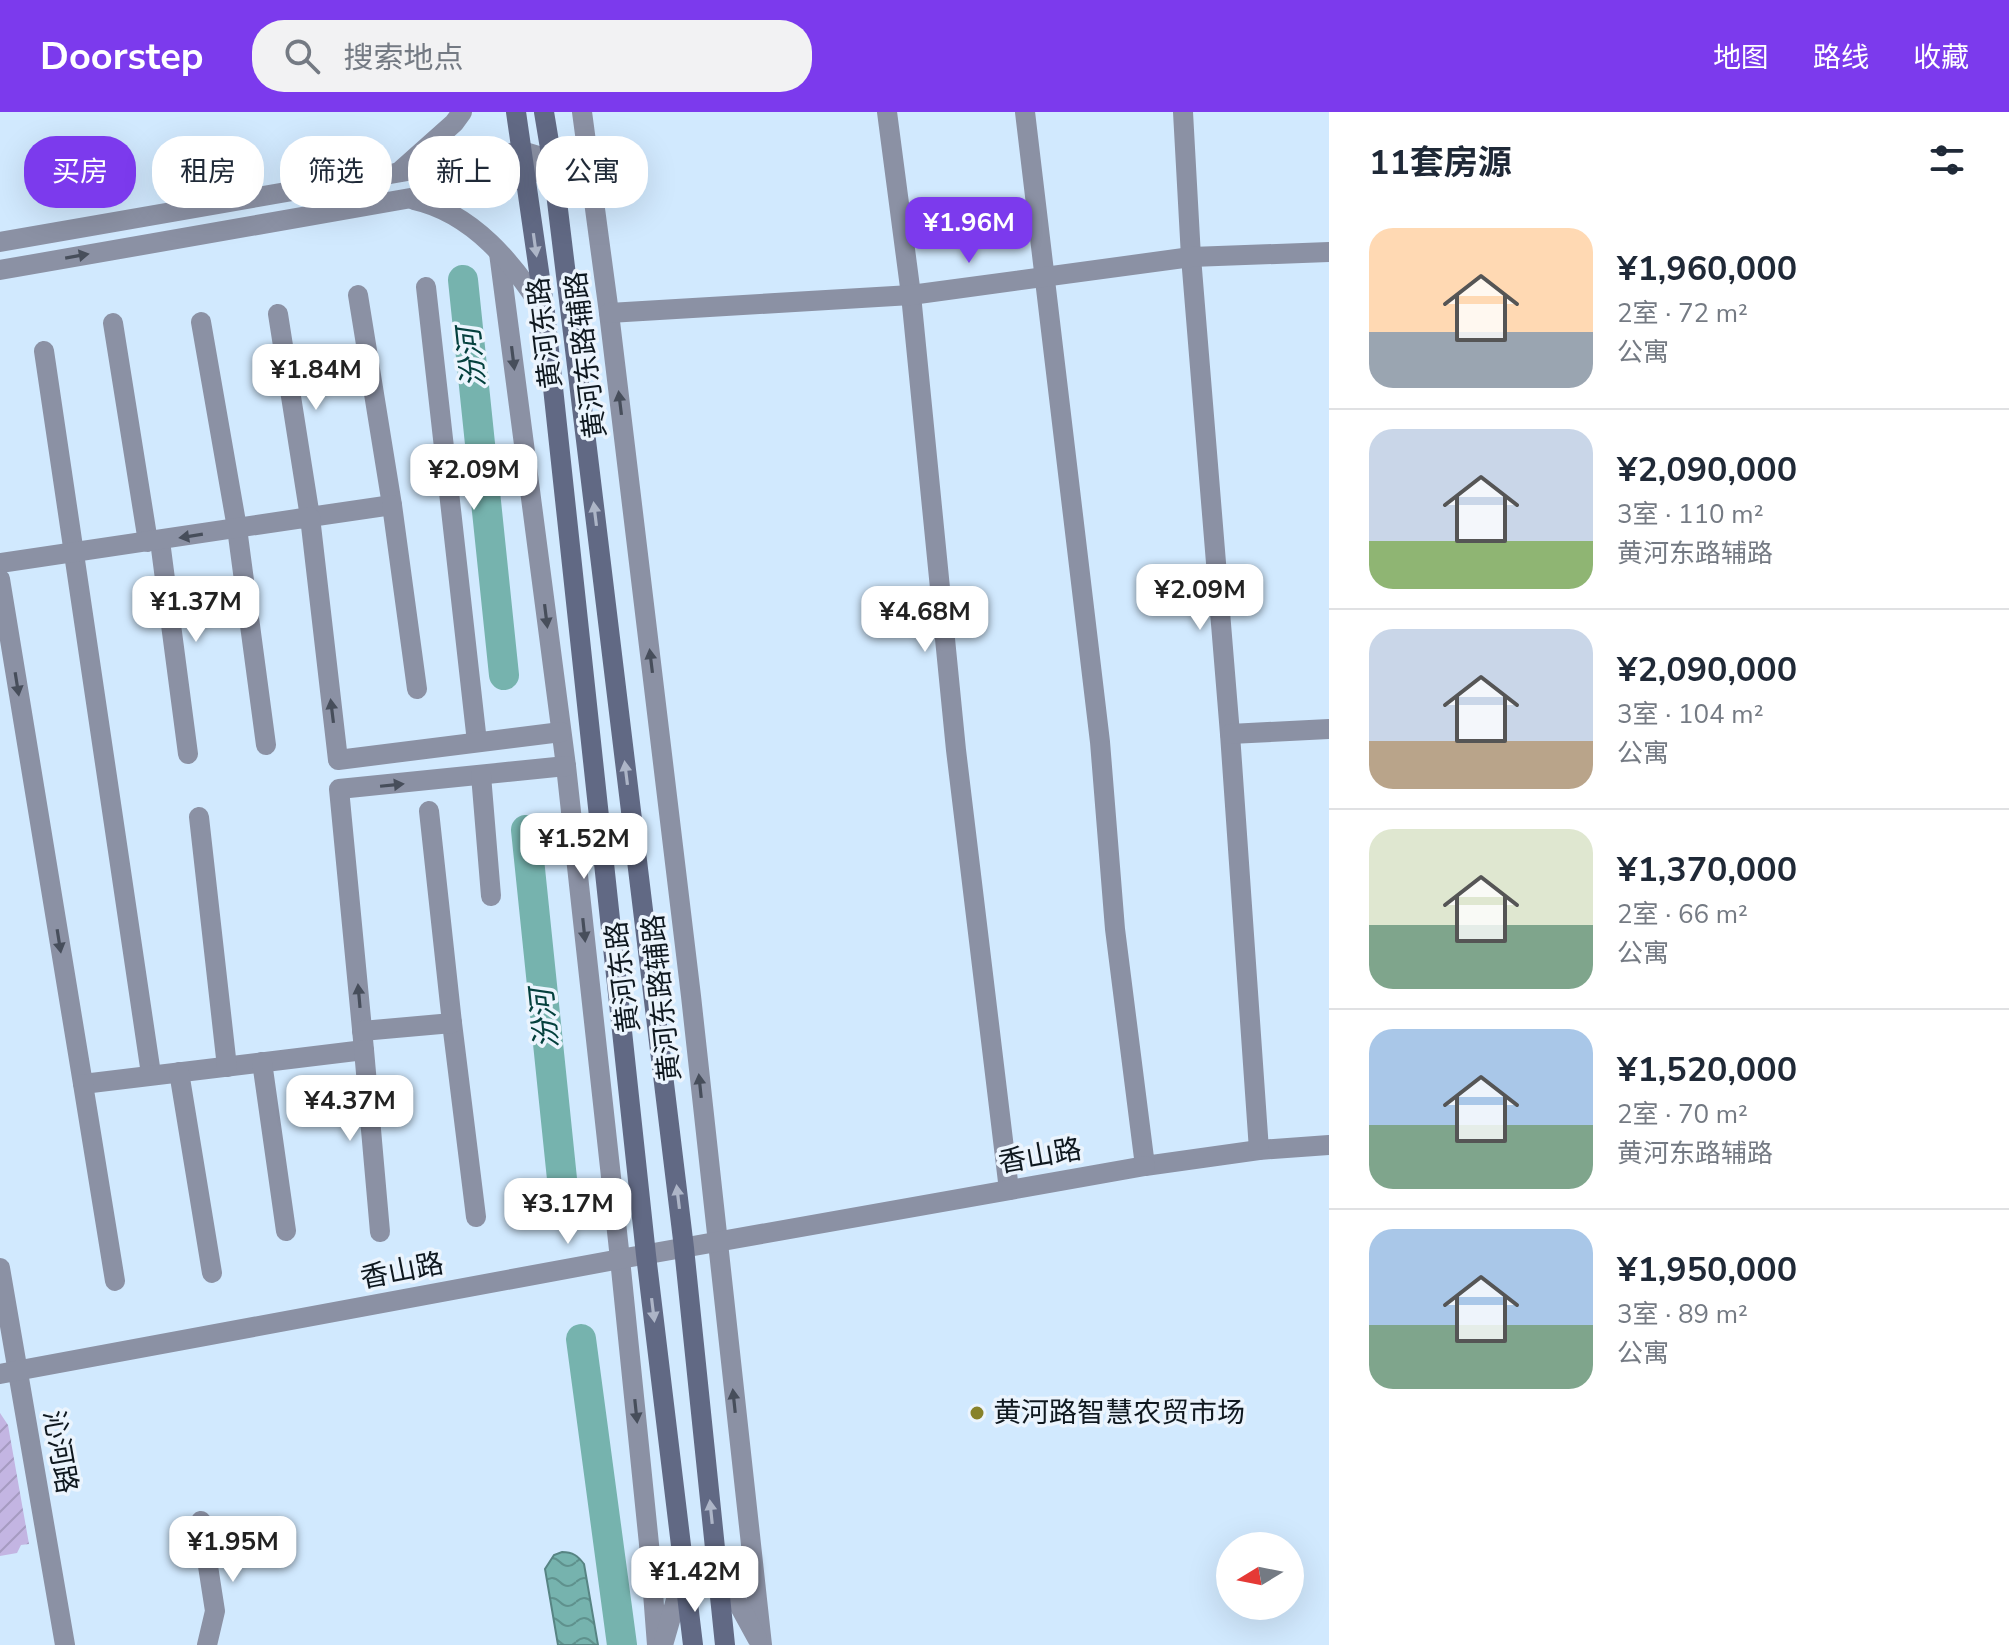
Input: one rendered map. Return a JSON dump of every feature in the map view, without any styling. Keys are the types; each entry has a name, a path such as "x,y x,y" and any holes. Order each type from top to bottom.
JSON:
{"main road":[{"name":"黄河东路","path":"516,112 545,313 646,1255 693,1645"},
{"name":"黄河东路","path":"544,112 548,136"},
{"name":"黄河东路","path":"558,208 684,1248 725,1645"}],"street":[{"path":"399,172 454,123 462,112"},
{"name":"黄河东路辅路","path":"582,112 586,136"},
{"path":"887,112 911,295 956,750 1009,1190"},
{"path":"1025,112 1100,742 1115,929 1145,1166"},
{"path":"1183,112 1191,257 1230,734 1259,1150"},
{"path":"0,242 522,151 536,155"},
{"path":"0,270 525,178 536,171"},
{"path":"403,197 436,205 473,227 526,283 545,313"},
{"name":"黄河东路辅路","path":"596,208 691,996 761,1645"},
{"path":"609,313 911,295 1191,257 1329,252"},
{"path":"499,253 566,766 660,1645"},
{"path":"426,287 477,742"},
{"path":"358,295 392,505 417,689"},
{"path":"278,314 310,517 338,760 561,732"},
{"path":"201,322 237,528 266,745"},
{"path":"113,323 154,541 188,754"},
{"path":"44,351 151,1074"},
{"path":"0,563 392,505"},
{"path":"0,579 115,1281"},
{"path":"1230,734 1329,729"},
{"path":"380,1232 339,789 566,766"},
{"path":"481,775 491,896"},
{"path":"429,811 476,1217"},
{"path":"199,817 227,1067"},
{"path":"83,1084 262,1062 452,1023"},
{"path":"262,1062 286,1231"},
{"path":"179,1072 212,1273"},
{"name":"香山路","path":"9,1372 1145,1166 1259,1150 1329,1145"},
{"name":"沁河路","path":"0,1268 9,1372 65,1645"},
{"path":"201,1521 215,1611 207,1645"},
{"path":"717,1565 761,1645"},
{"path":"660,1645 685,1570"}],"shaded area":[{"path":"0,1413 8,1425 29,1544 21,1545 17,1553 0,1556"}],"water":[{"path":"562,1552 575,1555 584,1564 598,1645 558,1645 545,1569 554,1555"}],"waterway":[{"name":"汾河","path":"463,280 504,675"},
{"name":"汾河","path":"526,830 565,1208"},
{"name":"汾河","path":"581,1339 622,1645"}],"place":[{"name":"黄河路智慧农贸市场","path":"977,1413"}]}
